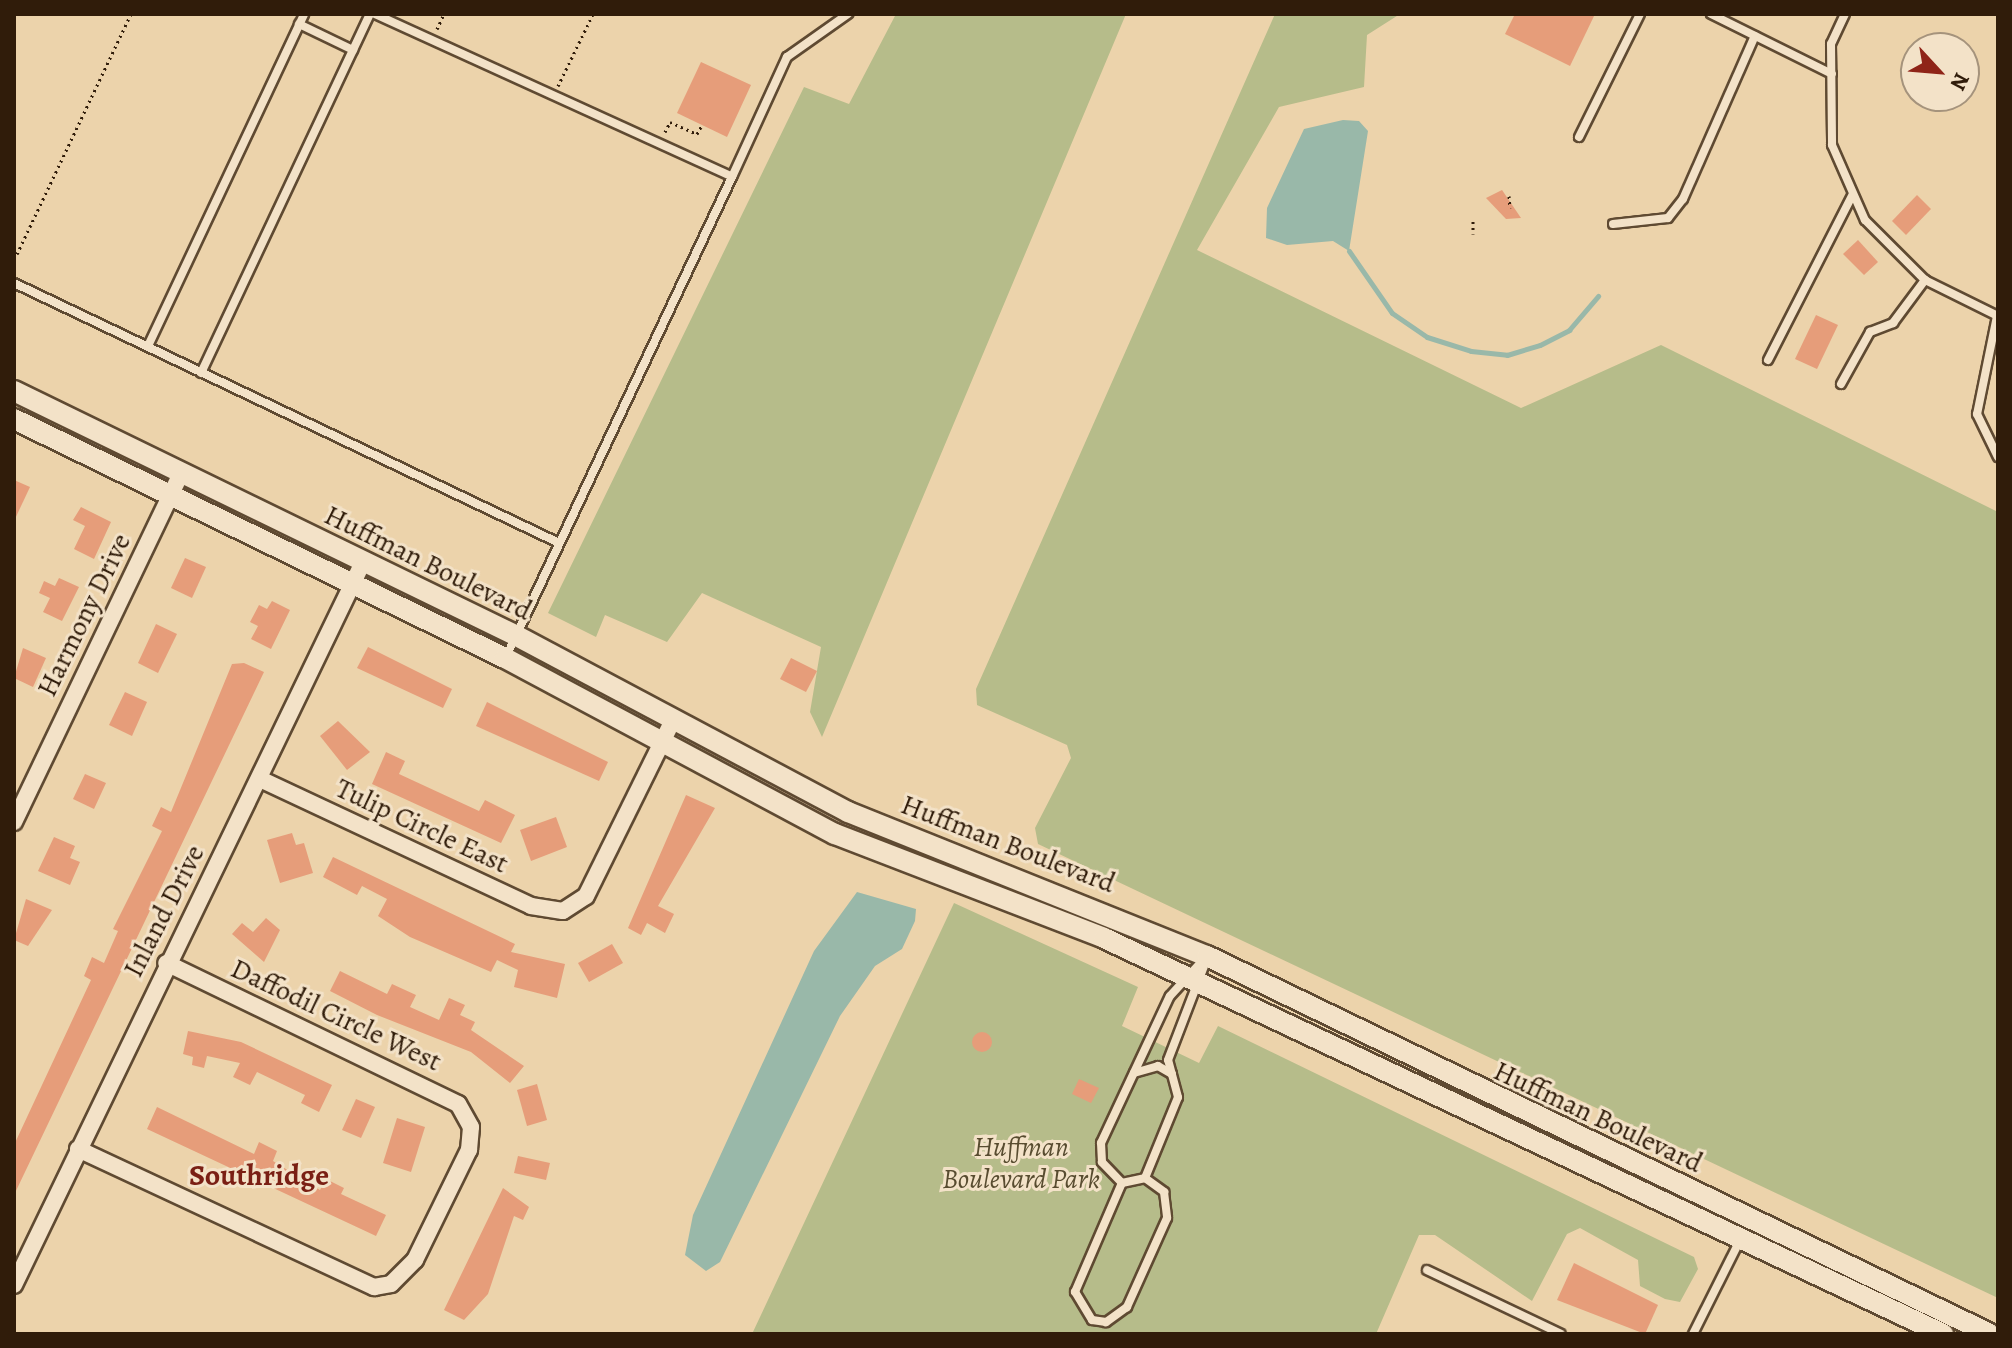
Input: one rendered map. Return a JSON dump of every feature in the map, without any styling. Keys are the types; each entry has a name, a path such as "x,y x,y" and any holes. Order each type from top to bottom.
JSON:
{"street":[{"name":"Huffman Boulevard","path":"14,391 180,475 517,636 671,724 848,812 1207,956 1750,1220 1944,1329"},
{"name":"Huffman Boulevard","path":"14,419 505,658 661,744 835,834 1193,981 1739,1242 1944,1329 1990,1334"},
{"name":"Harmony Drive","path":"14,822 180,475"},
{"name":"Inland Drive","path":"14,1285 166,963 260,779 363,562"},
{"path":"661,744 671,724"},
{"name":"Tulip Circle East","path":"260,779 531,906 563,911 586,896 661,744"},
{"name":"Daffodil Circle West","path":"78,1149 343,1276 391,1284 415,1260 469,1150 471,1127 444,1096 166,963"}],"lane":[{"path":"148,346 304,14"},
{"path":"201,373 372,14 732,177"},
{"path":"505,658 787,57 848,14"},
{"path":"1579,137 1640,14"},
{"path":"1711,14 1832,74"},
{"path":"1845,14 1831,44 1832,145 1865,220 1925,280 1997,316 1977,414 1998,457"},
{"path":"299,24 353,50"},
{"path":"1613,224 1668,218 1683,199 1755,36"},
{"path":"1768,360 1853,194"},
{"path":"1841,384 1870,332 1893,323 1925,280"},
{"path":"14,283 559,543"},
{"path":"1145,1178 1178,1097 1169,1057 1193,981 1207,956"},
{"path":"1122,1183 1102,1162 1101,1143 1170,996 1193,981"},
{"path":"1134,1073 1158,1066 1172,1074"},
{"path":"1145,1178 1164,1192 1167,1218 1127,1307 1106,1322 1092,1320 1075,1292 1122,1183 1145,1178"},
{"path":"1693,1334 1750,1220"},
{"path":"1427,1270 1561,1334"}],"path":[{"path":"17,254 131,14"},
{"path":"437,29 444,14"},
{"path":"558,86 593,14"},
{"path":"1509,196 1510,208"},
{"path":"1473,221 1473,234"}],"green space":[{"path":"896,14 1126,14 822,737 810,712 821,647 702,593 667,642 605,615 596,637 548,613 804,87 849,104"},
{"path":"1275,14 1400,14 1367,35 1364,87 1279,107 1197,250 1521,408 1661,345 1998,512 1998,1298 1038,844 1035,828 1071,758 1067,745 977,705 976,689"},
{"name":"Huffman Boulevard Park","path":"954,903 1138,987 1122,1026 1199,1063 1218,1026 1694,1257 1698,1269 1680,1302 1665,1299 1640,1286 1638,1260 1580,1228 1567,1234 1532,1301 1435,1235 1419,1235 1376,1334 752,1334"}],"shaded area":[{"path":"1343,120 1359,121 1368,131 1349,251 1333,241 1287,245 1266,238 1267,208 1304,129"},
{"path":"857,892 916,909 915,921 902,949 875,966 840,1016 720,1262 706,1271 685,1255 693,1215 814,951"}],"building":[{"path":"1515,14 1595,14 1570,66 1505,34"},
{"path":"701,62 751,85 727,137 677,113"},
{"path":"1502,190 1521,218 1506,219 1486,198"},
{"path":"1917,195 1931,209 1906,235 1892,221"},
{"path":"1858,240 1878,262 1864,275 1843,254"},
{"path":"1816,315 1838,325 1817,369 1795,359"},
{"path":"14,480 30,487 14,521"},
{"path":"81,507 111,522 94,559 74,549 85,526 73,520"},
{"path":"185,558 206,567 192,598 171,588"},
{"path":"59,578 79,587 62,621 43,612 50,598 39,593 44,581 55,586"},
{"path":"272,601 290,610 271,649 251,639 258,626 250,622 259,605 267,609"},
{"path":"156,624 177,634 158,673 138,663"},
{"path":"368,647 452,689 443,708 357,668"},
{"path":"23,648 46,658 33,687 14,678"},
{"path":"791,658 817,671 806,692 780,679"},
{"path":"244,663 264,672 14,1195 14,1145 91,980 84,976 92,957 104,963 118,931 113,929 162,831 152,826 161,807 171,812 232,664"},
{"path":"125,692 147,702 132,736 109,725"},
{"path":"487,702 608,762 599,781 476,726"},
{"path":"338,721 370,752 347,770 320,736"},
{"path":"386,752 405,761 399,774 479,811 485,800 515,815 501,843 372,784"},
{"path":"85,774 106,783 94,809 73,799"},
{"path":"686,795 715,808 658,906 674,914 665,933 647,923 641,935 628,928"},
{"path":"556,817 567,847 531,861 520,830"},
{"path":"292,833 296,845 304,843 313,873 280,883 267,840"},
{"path":"54,837 75,846 70,858 80,862 70,885 38,871"},
{"path":"333,857 515,944 511,952 565,964 557,998 514,987 518,970 497,960 491,972 410,937 378,916 387,899 362,886 357,895 323,877"},
{"path":"26,899 52,910 28,946 14,940"},
{"path":"266,918 280,930 264,962 232,934 242,923 253,932"},
{"path":"612,944 623,963 589,982 578,963"},
{"path":"340,971 387,994 392,984 416,995 410,1007 439,1020 449,998 465,1005 460,1015 475,1022 471,1030 524,1066 510,1083 471,1052 377,1015 330,991"},
{"path":"188,1031 241,1042 332,1085 319,1112 301,1103 305,1095 257,1072 250,1085 233,1077 240,1063 207,1056 204,1068 192,1065 193,1057 183,1054"},
{"path":"982,1032 989,1035 992,1042 989,1049 982,1052 975,1049 972,1042 975,1035"},
{"path":"1079,1079 1099,1088 1091,1103 1072,1094"},
{"path":"537,1084 547,1120 527,1126 517,1090"},
{"path":"356,1099 375,1107 361,1138 342,1130"},
{"path":"157,1107 254,1154 259,1142 277,1151 273,1161 320,1190 326,1179 344,1188 341,1194 386,1215 376,1236 147,1129"},
{"path":"397,1118 425,1127 411,1172 383,1163"},
{"path":"518,1156 550,1163 546,1180 514,1173"},
{"path":"503,1188 529,1207 523,1220 514,1216 488,1294 464,1320 444,1310"},
{"path":"1574,1263 1658,1305 1645,1334 1557,1300"}],"waterway":[{"path":"1349,251 1392,313 1427,337 1471,351 1507,355 1540,345 1569,330 1598,296"}],"district":[{"name":"Southridge","path":"259,1175"}]}
